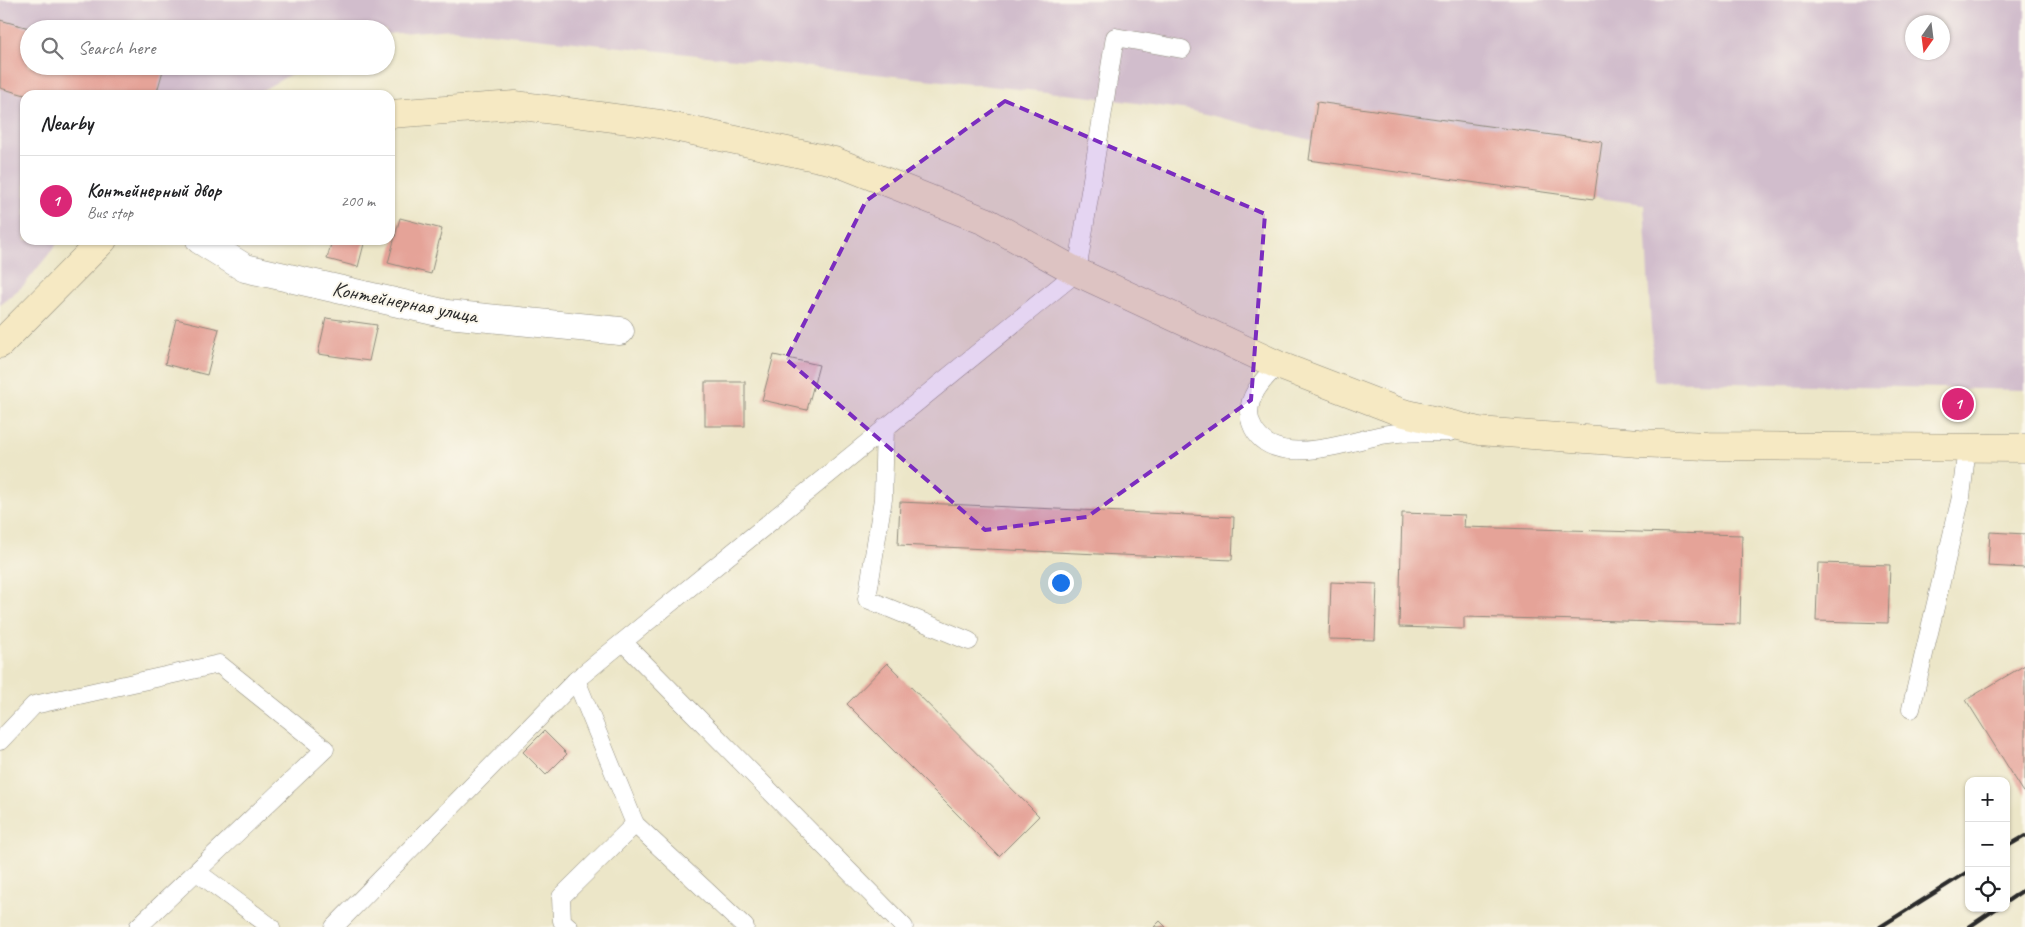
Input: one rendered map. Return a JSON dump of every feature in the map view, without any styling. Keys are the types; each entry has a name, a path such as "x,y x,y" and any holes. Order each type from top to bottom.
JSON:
{"street":[{"path":"395,114 515,105 660,124 834,161 985,221 1077,272 1278,365 1400,412 1479,430 1707,446 2025,448"},
{"path":"0,344 98,245"},
{"name":"Контейнерная улица","path":"208,245 245,268 447,314 620,331"}],"lane":[{"path":"334,927 576,680 884,427 1077,272 1115,37 1182,49"},
{"path":"1278,365 1259,386 1252,398 1248,415 1254,433 1269,444 1295,452 1358,443 1382,435 1479,430"},
{"path":"884,427 883,499 867,599 969,641"},
{"path":"1911,709 1961,497 1967,447"},
{"path":"623,642 904,927"},
{"path":"0,741 34,705 219,664 325,749 138,927"},
{"path":"576,680 635,824 745,927"},
{"path":"569,927 562,921 561,897 635,824"},
{"path":"197,872 271,927"}],"highlighted area":[{"path":"1005,101 1265,214 1251,400 1087,517 985,530 786,359 866,201"}],"shaded area":[{"path":"0,0 2025,0 2025,390 1654,381 1644,204 1309,160 1311,140 1189,110 1084,96 452,29 395,33 395,20 20,20 20,75 289,75 263,90 20,90 20,245 56,245 24,285 0,305"}],"building":[{"path":"0,20 20,26 20,75 162,75 157,90 20,90 20,94 0,88"},
{"path":"1317,102 1602,142 1594,199 1309,160"},
{"path":"400,218 442,229 431,274 388,263 393,245 395,245 395,237"},
{"path":"331,245 364,245 358,267 327,259"},
{"path":"326,318 377,325 369,361 318,354"},
{"path":"176,319 219,329 207,375 165,364"},
{"path":"774,355 819,365 807,410 762,400"},
{"path":"705,382 745,382 745,426 705,426"},
{"path":"900,502 1234,517 1232,560 898,545"},
{"path":"1402,513 1465,515 1464,527 1742,535 1740,624 1464,617 1464,629 1399,627"},
{"path":"1990,532 2025,534 2025,568 1988,566"},
{"path":"1818,563 1890,565 1888,623 1816,621"},
{"path":"1331,582 1377,584 1375,640 1329,639"},
{"path":"887,663 1039,816 999,856 847,704"},
{"path":"2025,665 2025,794 1966,700"},
{"path":"544,731 567,754 546,775 523,752"},
{"path":"1160,921 1166,927 1154,927"}],"railway":[{"path":"2010,845 2025,836"},
{"path":"1880,927 1965,874"},
{"path":"2010,899 2025,889"},
{"path":"1969,927 1991,912"}],"place":[{"name":"Контейнерный двор","path":"1958,404"}]}
